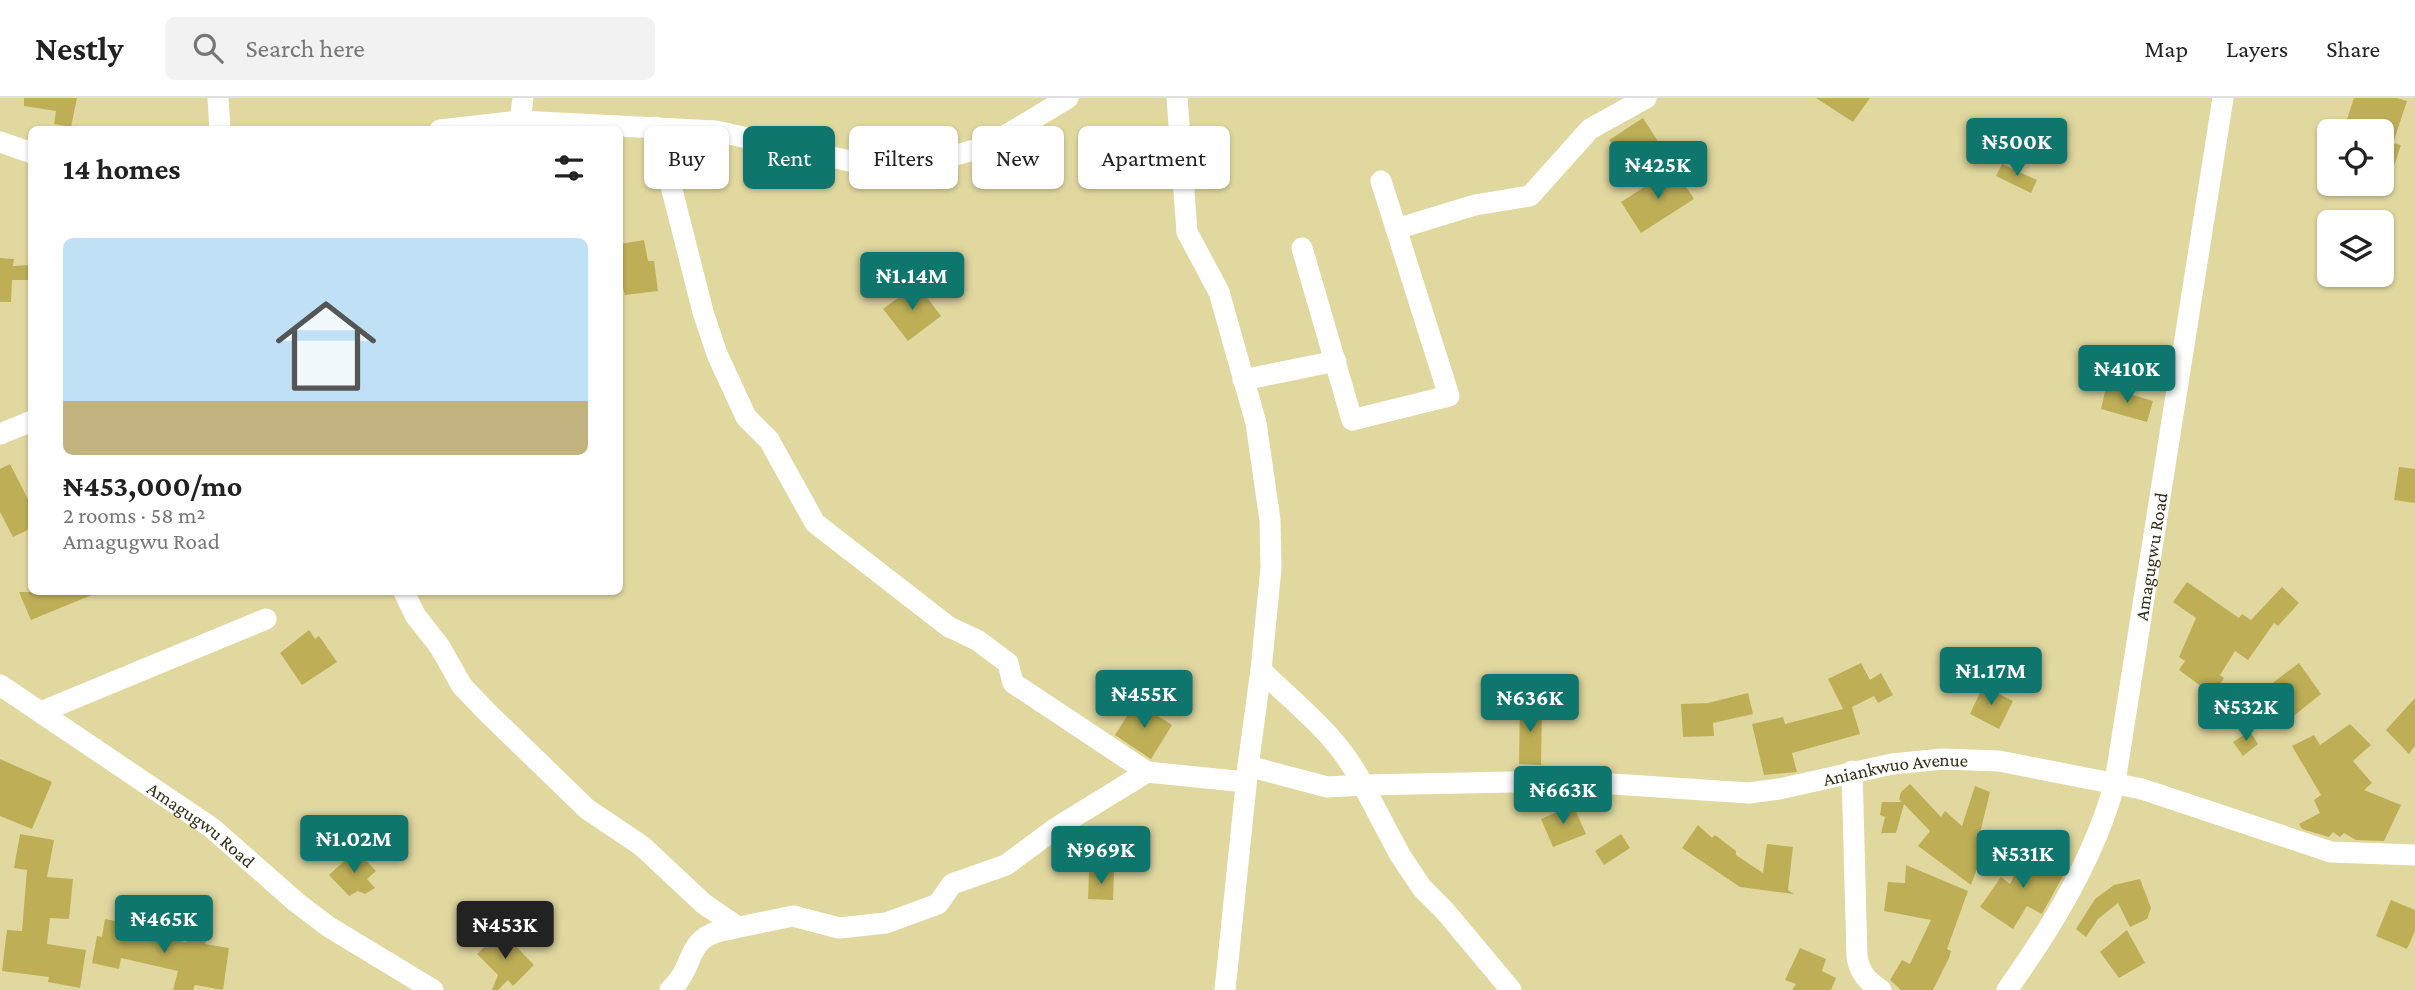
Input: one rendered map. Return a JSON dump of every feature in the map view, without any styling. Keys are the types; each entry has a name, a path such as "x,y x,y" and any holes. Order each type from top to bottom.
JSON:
{"street":[{"path":"218,98 219,126"},
{"path":"520,121 523,98"},
{"path":"729,134 876,167 917,166 988,146 1068,98"},
{"path":"1177,98 1187,232 1219,292 1256,424 1270,520 1271,568 1226,990"},
{"path":"1396,229 1475,205 1530,196 1590,129 1646,98"},
{"name":"Amagugwu Road","path":"2007,990 2067,895 2103,826 2115,782 2223,98"},
{"path":"476,126 520,121 644,126"},
{"path":"0,142 28,152"},
{"path":"1302,248 1352,421 1449,396 1381,181"},
{"path":"670,990 681,978 690,953 702,937 793,916 839,928 886,923 937,904 952,884 1006,864 1056,828 1147,772 1013,683 1008,663 977,640 949,627 815,523 769,440 746,417 717,354 691,271 671,189"},
{"path":"1243,380 1336,361"},
{"path":"0,434 28,423"},
{"path":"405,595 415,615 475,701 587,809 642,846 704,904 728,918 733,926 730,929"},
{"path":"41,712 266,619"},
{"path":"1261,670 1295,704 1318,721 1363,785 1422,888 1446,911 1511,990"},
{"name":"Amagugwu Road","path":"0,685 212,828 296,902 329,927 433,990"},
{"name":"Aniankwuo Avenue","path":"1147,772 1247,774 1327,787 1567,781 1712,793 1749,793 1779,789 1852,771 1943,759 1999,761 2115,782 2190,803 2330,852 2415,855"},
{"path":"1852,771 1857,957 1860,970 1870,983 1881,990"}],"building":[{"path":"24,98 77,98 71,126 54,124 56,111 24,106"},
{"path":"1816,98 1870,98 1853,122"},
{"path":"2354,98 2397,98 2407,101 2394,140 2394,119 2347,119"},
{"path":"1643,118 1659,143 1638,157 1634,150 1621,158 1609,140"},
{"path":"2394,143 2401,145 2394,166"},
{"path":"2002,164 2037,180 2031,193 1996,176"},
{"path":"1674,168 1694,199 1641,233 1621,202"},
{"path":"644,240 648,261 654,261 658,291 625,295 623,244"},
{"path":"0,258 14,259 13,266 28,265 28,280 12,280 11,302 0,302"},
{"path":"917,284 941,316 908,341 883,309"},
{"path":"2106,387 2153,401 2147,422 2101,409"},
{"path":"10,464 28,499 28,530 13,537 0,512 0,469"},
{"path":"2399,467 2415,469 2415,503 2394,500"},
{"path":"2187,582 2239,618 2242,614 2251,620 2282,587 2299,603 2278,626 2274,623 2248,660 2235,651 2220,675 2224,678 2213,695 2179,670 2185,661 2179,657 2196,618 2173,602"},
{"path":"19,592 28,592 28,595 92,595 31,620"},
{"path":"309,630 315,639 319,636 337,662 302,685 280,653"},
{"path":"1861,663 1870,680 1881,673 1893,695 1878,703 1874,696 1852,707 1860,734 1792,753 1797,772 1764,775 1752,724 1783,717 1785,724 1843,709 1828,679"},
{"path":"2299,663 2321,694 2291,718 2285,709 2275,718 2268,705 2274,700 2266,688"},
{"path":"1983,686 2013,701 1999,729 1970,714"},
{"path":"1748,693 1753,714 1713,723 1714,736 1683,737 1681,704 1708,703"},
{"path":"2415,698 2415,746 2409,754 2386,730"},
{"path":"1136,702 1172,725 1151,759 1115,735"},
{"path":"1520,703 1542,704 1541,765 1519,764"},
{"path":"2350,724 2371,745 2353,761 2372,783 2364,790 2401,805 2384,841 2356,840 2344,833 2340,837 2333,832 2329,837 2302,829 2299,824 2320,813 2314,800 2321,795 2292,746 2314,735 2320,745"},
{"path":"2250,731 2258,744 2243,756 2233,742"},
{"path":"0,759 52,782 32,829 0,816"},
{"path":"1910,784 1941,817 1945,811 1962,826 1975,786 1990,792 1980,833 1988,838 1971,885 1918,846 1930,831 1904,804 1896,833 1881,833 1885,817 1880,815 1882,802 1902,802 1899,799 1901,792"},
{"path":"1573,805 1586,834 1553,847 1541,819"},
{"path":"1698,825 1712,838 1715,835 1736,851 1736,855 1763,873 1767,844 1793,847 1788,890 1794,894 1740,887 1682,848"},
{"path":"20,834 54,840 47,877 73,879 69,919 50,918 47,944 86,950 80,988 48,982 49,977 2,971 7,930 22,931 27,870 14,868"},
{"path":"1621,834 1630,848 1604,865 1595,851"},
{"path":"2030,845 2048,855 2043,865 2063,876 2042,914 2027,906 2013,929 1980,907 2001,877 2010,884"},
{"path":"356,850 376,871 367,879 375,888 365,894 358,891 349,896 329,875"},
{"path":"1906,865 1968,891 1947,949 1951,951 1949,958 1933,990 1901,990 1890,980 1902,960 1910,964 1931,920 1884,911 1888,882 1905,883"},
{"path":"1089,871 1114,872 1113,900 1088,899"},
{"path":"2140,879 2151,908 2147,919 2130,927 2118,903 2098,919 2086,937 2076,929 2095,899 2114,885"},
{"path":"2391,900 2415,910 2415,931 2407,949 2376,936"},
{"path":"105,919 132,924 131,930 186,942 188,935 207,940 205,944 229,948 223,990 195,985 193,990 173,990 178,971 121,958 119,969 92,963 97,936 102,937"},
{"path":"2127,930 2145,963 2119,978 2100,952"},
{"path":"501,931 534,965 513,986 508,980 498,990 492,990 498,975 477,954"},
{"path":"1800,948 1826,959 1822,971 1836,978 1831,990 1792,990 1796,984 1785,980"}]}
